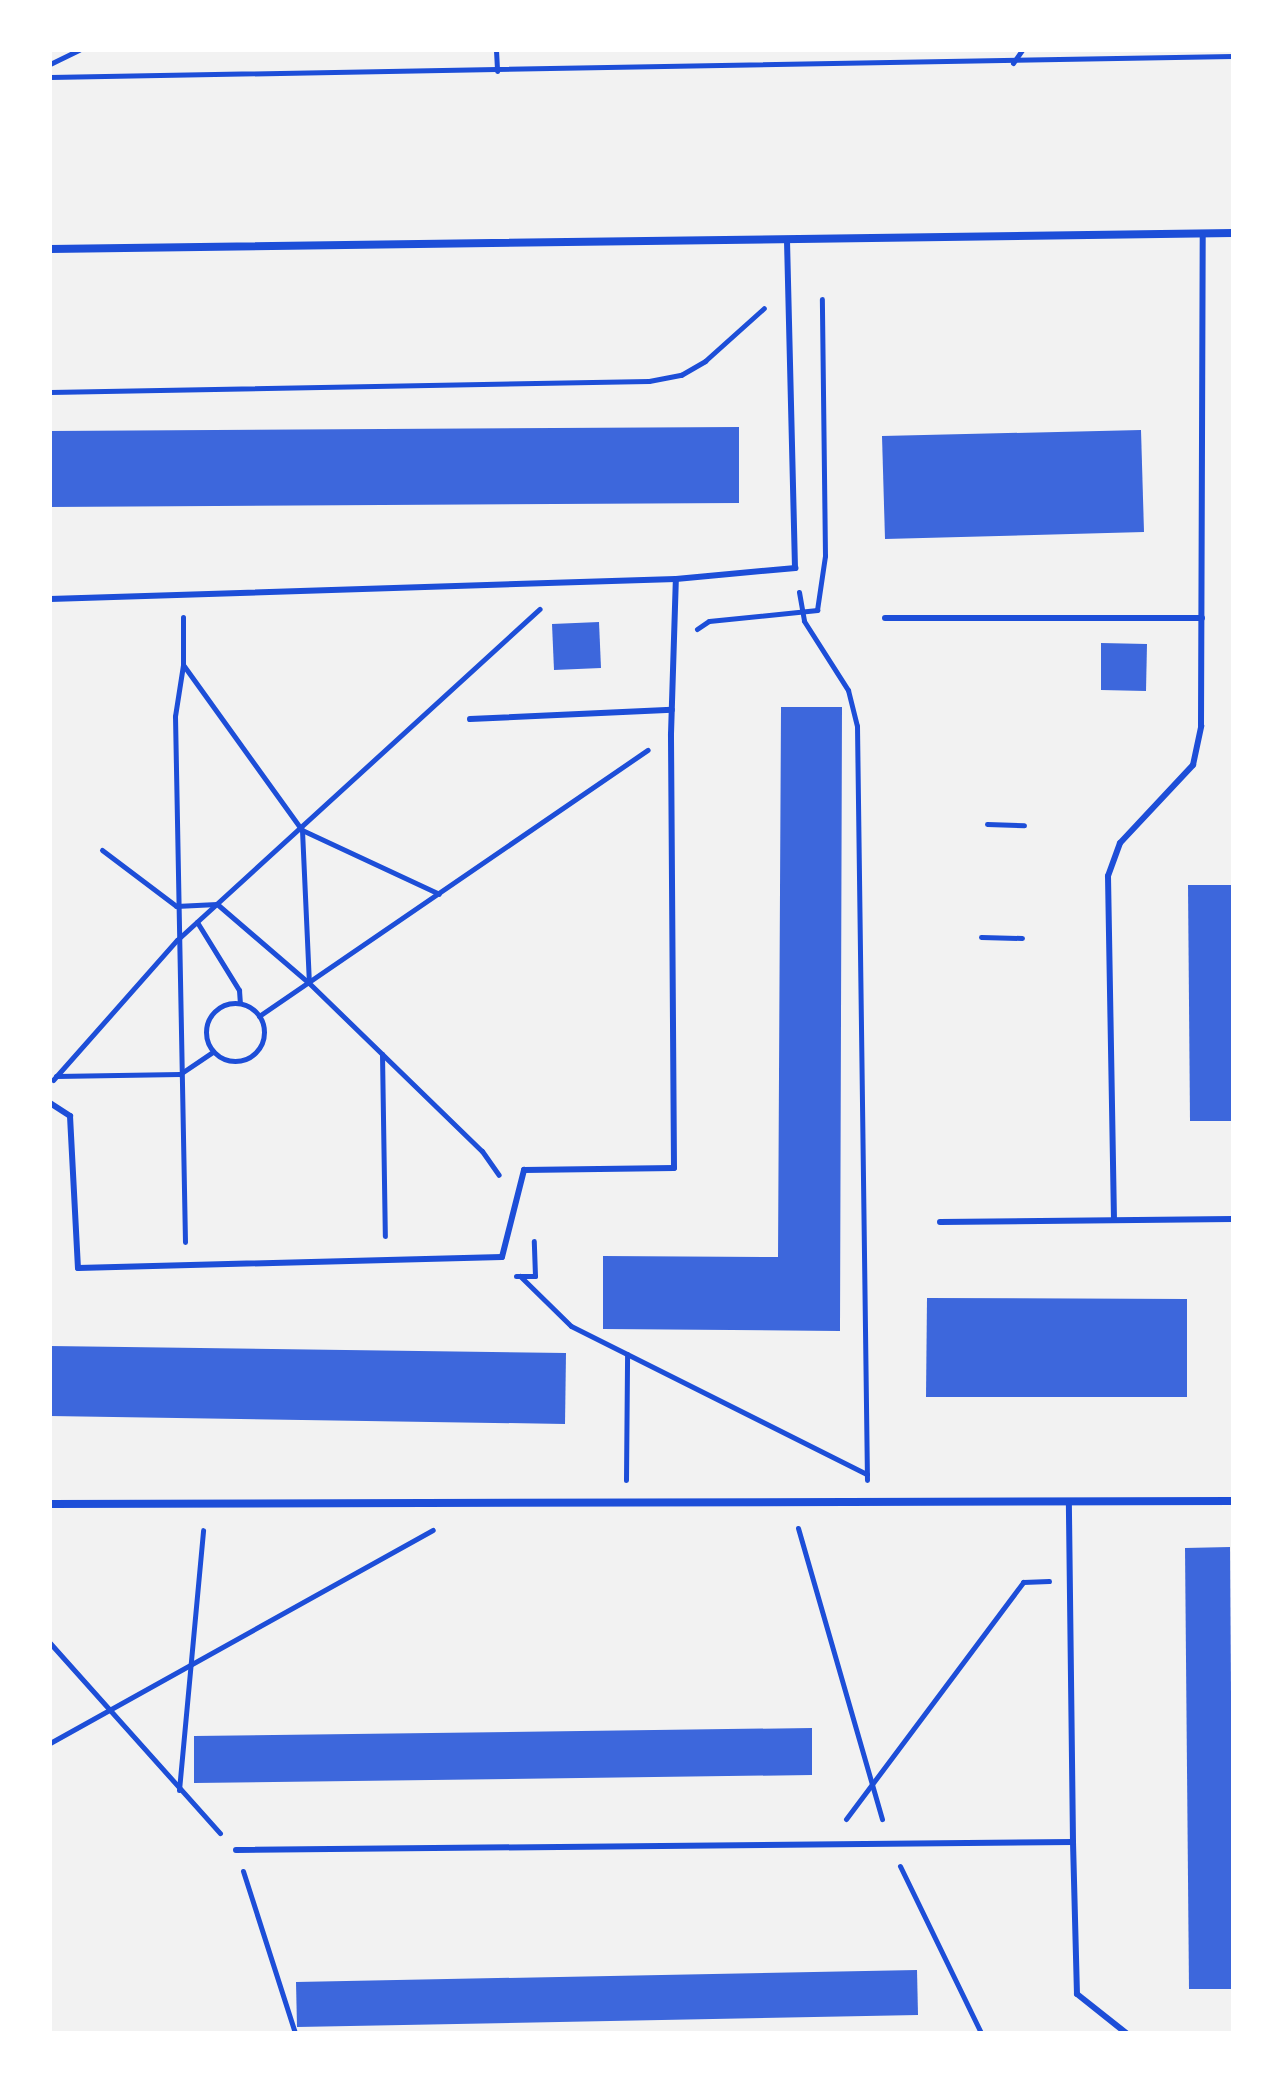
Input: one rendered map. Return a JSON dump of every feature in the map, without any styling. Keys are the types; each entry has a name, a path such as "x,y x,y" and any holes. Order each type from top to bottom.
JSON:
{"street":[{"path":"50,249 1233,233"},
{"path":"50,1504 1233,1501"}],"lane":[{"path":"1114,1220 1108,876 1120,843 1193,765 1201,726 1203,234"},
{"path":"50,599 676,579 795,568 787,240"},
{"path":"50,1103 70,1116 76,1152 78,1268 502,1257 524,1170 674,1168 671,734 676,579"},
{"path":"885,618 1202,618"},
{"path":"470,719 672,710"},
{"path":"940,1222 1233,1219"},
{"path":"1069,1502 1077,1994 1126,2033"},
{"path":"236,1850 1073,1842"}],"path":[{"path":"50,64 79,50"},
{"path":"496,50 497,71"},
{"path":"1013,64 1022,50"},
{"path":"50,77 1013,64 1233,56"},
{"path":"689,635 709,621 803,615 817,610 825,556 822,299"},
{"path":"50,392 649,381 681,375 705,361 773,300"},
{"path":"795,568 803,615 848,690 857,726 868,1502"},
{"path":"50,1087 55,1076 177,940 302,830 569,581"},
{"path":"182,596 183,665 175,716 176,906 186,1267"},
{"path":"183,665 302,830 439,894"},
{"path":"259,1016 671,734"},
{"path":"987,824 1024,825"},
{"path":"302,830 309,983"},
{"path":"102,850 176,906 217,904 309,983 482,1151 516,1200"},
{"path":"197,922 239,990 240,1003"},
{"path":"981,937 1022,938"},
{"path":"240,1003 259,1016 264,1040 253,1056 234,1062 213,1052 206,1039 208,1020 221,1006 240,1003"},
{"path":"55,1076 180,1074 213,1052"},
{"path":"382,1053 386,1261"},
{"path":"504,1276 535,1276 534,1232"},
{"path":"502,1257 571,1326 867,1474"},
{"path":"626,1502 627,1354"},
{"path":"798,1528 890,1845 981,2033"},
{"path":"179,1791 203,1530"},
{"path":"50,1743 424,1534"},
{"path":"827,1846 1023,1582 1070,1580"},
{"path":"50,1643 179,1791 236,1850 295,2033"}],"building":[{"path":"739,427 739,503 50,507 50,431"},
{"path":"1141,430 1144,532 885,539 882,436"},
{"path":"599,622 601,668 554,670 552,624"},
{"path":"1101,643 1147,644 1146,691 1101,690"},
{"path":"781,707 842,707 840,1331 603,1329 603,1256 778,1257"},
{"path":"1188,885 1233,885 1233,1121 1190,1121"},
{"path":"927,1298 1187,1299 1187,1397 926,1397"},
{"path":"50,1346 566,1353 565,1424 50,1416"},
{"path":"1230,1547 1233,1989 1189,1989 1185,1548"},
{"path":"812,1728 812,1775 194,1783 194,1736"},
{"path":"917,1970 918,2015 297,2027 296,1982"}]}
